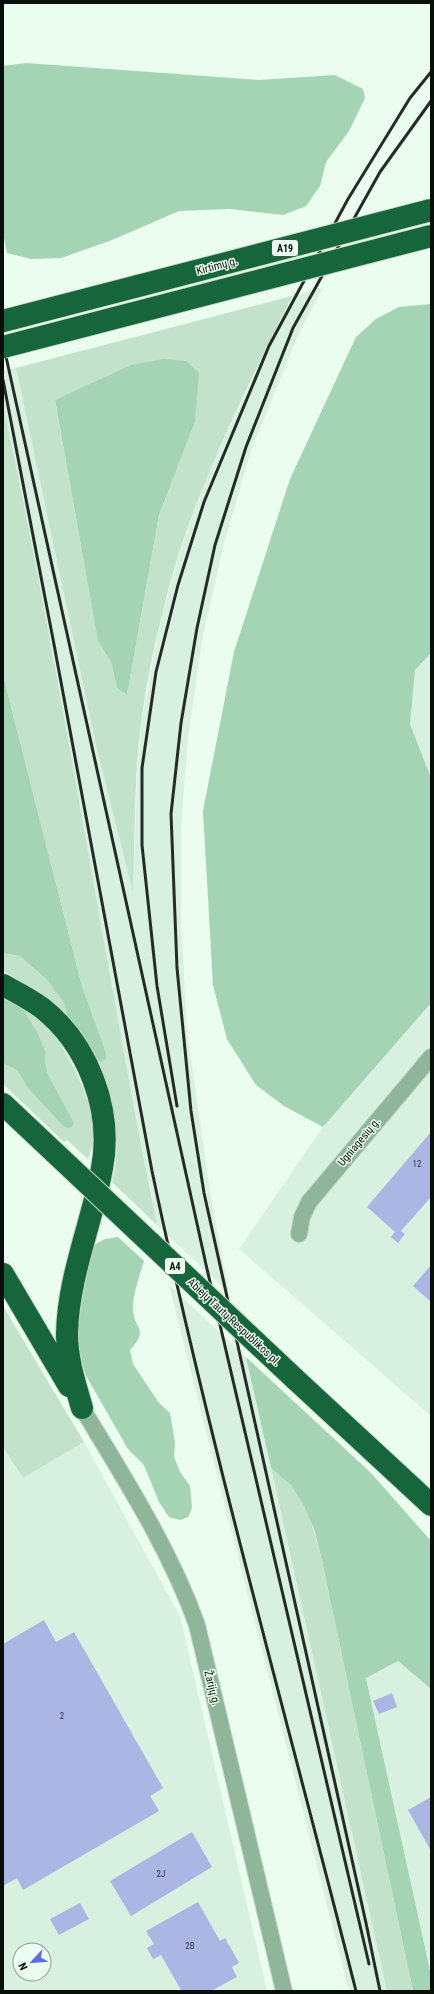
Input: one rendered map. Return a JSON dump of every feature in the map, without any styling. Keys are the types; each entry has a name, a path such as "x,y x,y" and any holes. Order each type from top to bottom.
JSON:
{"highway":[{"name":"Kirtimų g.","path":"3,321 431,210"},
{"name":"A19","path":"3,347 431,236"},
{"path":"3,985 42,1008 73,1040 92,1076 104,1119 105,1141 103,1167 70,1302 67,1334 69,1356 82,1408"},
{"name":"Abiejų Tautų Respublikos pl.","path":"3,1104 295,1380 427,1500"},
{"path":"3,1274 82,1408"},
{"path":"27,1313 44,1321 53,1319 60,1314 70,1302"},
{"path":"389,1466 431,1522"}],"street":[{"name":"Ugniagesių g.","path":"299,1234 302,1217 309,1202 431,1057"},
{"name":"Žarijų g.","path":"82,1408 148,1519 184,1588 197,1625 284,1991"}],"shaded area":[{"path":"323,288 300,331 251,450 223,548 202,640 188,738 181,827 181,922 187,1031 210,1192 229,1293 157,1225 111,986 50,639 3,405 3,371 16,368 97,750 133,890 141,723 162,614 182,546 207,476 292,296"},
{"path":"292,296 254,373 218,452 186,532 173,573 147,682 141,723 136,786 133,892 97,750 16,368","holes":["55,401 195,422 159,515 127,695 117,688 111,662 98,640"]},
{"path":"3,405 44,610 118,1020 157,1225 112,1182 115,1166 116,1135 110,1104 95,1059 106,1053 82,986 3,675"},
{"path":"431,653 431,778 410,724 415,670"},
{"path":"3,953 20,956 48,981 64,1003 67,1016 37,991 3,971"},
{"path":"431,1003 431,1416 239,1249 323,1127"},
{"path":"22,1008 35,1013 46,1024 73,1066 80,1082 91,1113 94,1127 93,1143 88,1159 67,1140 64,1142 3,1084 3,1063 18,1071 27,1087 61,1124 74,1123 48,1074 45,1062 46,1053"},
{"path":"169,1285 246,1357 387,1991 349,1991"},
{"path":"3,1306 84,1442 23,1478 3,1447"},
{"path":"84,1442 180,1616 267,1991 3,1991 3,1447 23,1478"},
{"path":"271,1468 296,1491 310,1518 321,1556 413,1991 387,1991"},
{"path":"398,1661 431,1689 431,1975 366,1677"}],"green space":[{"path":"26,63 258,80 335,75 363,89 365,98 349,131 326,162 320,186 306,206 283,215 230,209 179,211 112,240 61,258 31,259 7,253 3,233 3,66"},
{"path":"431,304 431,653 415,670 410,724 431,778 431,1003 323,1127 284,1106 256,1085 227,1039 213,985 203,811 234,652 290,479 356,337 376,319 399,307"},
{"path":"163,359 186,361 199,373 195,422 159,515 127,695 117,688 111,662 98,641 55,400 131,365"},
{"path":"3,675 82,986 106,1053 106,1059 101,1062 95,1059 67,1016 64,1003 48,981 20,956 3,953"},
{"path":"3,993 22,1008 37,1032 46,1053 45,1062 48,1074 74,1123 72,1127 68,1128 61,1124 27,1087 18,1071 3,1063"},
{"path":"118,1237 144,1261 133,1304 134,1317 140,1333 136,1343 130,1350 133,1364 159,1403 170,1413 175,1443 174,1457 180,1472 190,1486 192,1508 188,1517 180,1520 169,1517 159,1502 144,1465 128,1449 85,1374 78,1346 76,1315 92,1246 105,1239"},
{"path":"246,1357 372,1474 431,1541 431,1689 398,1661 366,1678 431,1975 431,1991 413,1991 314,1529 304,1506 291,1485 271,1468"}],"building":[{"path":"431,1132 431,1197 401,1231 405,1234 398,1243 391,1237 395,1232 367,1207"},
{"path":"431,1265 431,1302 413,1286"},
{"path":"44,1620 56,1642 74,1632 163,1788 150,1796 159,1811 23,1890 17,1878 3,1886 3,1644"},
{"path":"392,1693 397,1707 379,1714 373,1701"},
{"path":"431,1797 431,1851 408,1810"},
{"path":"192,1832 212,1867 131,1916 110,1881"},
{"path":"198,1902 220,1941 225,1938 239,1963 232,1967 237,1977 211,1991 179,1991 181,1990 161,1955 153,1959 147,1948 154,1944 146,1931"},
{"path":"80,1903 89,1919 59,1935 50,1919"}],"railway":[{"path":"177,1106 157,986 142,845 142,768 156,672 178,585 204,502 269,346 348,199 410,98 431,72"},
{"path":"380,1991 204,1193 191,1111 177,968 171,814 181,723 197,628 215,545 246,447 293,328 380,172 431,101"},
{"path":"3,343 207,1269 369,1964"},
{"path":"3,380 152,1171 224,1480 356,1991"}]}
